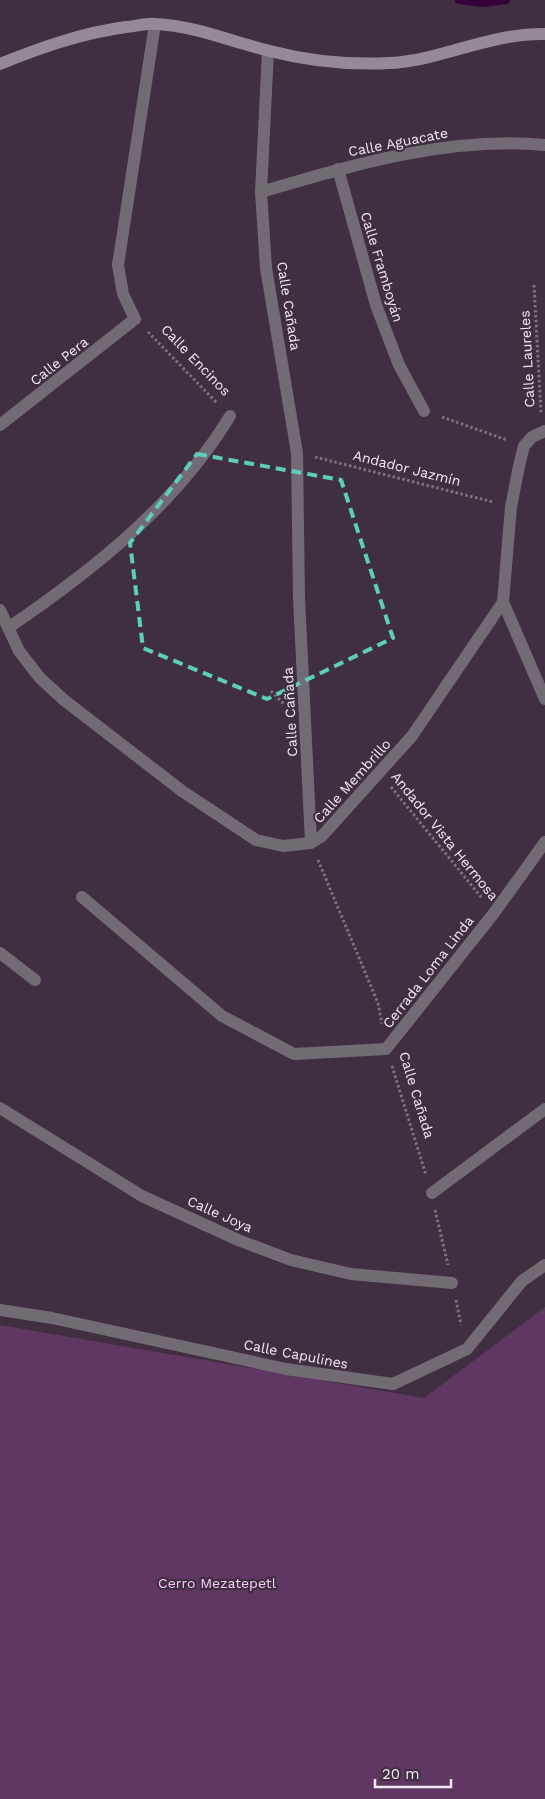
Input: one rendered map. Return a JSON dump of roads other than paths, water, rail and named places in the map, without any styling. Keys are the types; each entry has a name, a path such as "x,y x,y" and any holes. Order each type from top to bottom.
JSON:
{"street":[{"path":"0,64 41,47 91,32 155,24 188,28 268,51 309,60 390,63 428,57 498,37 545,34"},
{"name":"Calle Pera","path":"0,425 135,319 123,294 118,265 155,24"},
{"name":"Calle Cañada","path":"268,51 261,192 266,268 297,453 299,598 311,843"},
{"name":"Calle Aguacate","path":"261,192 338,169 447,146 516,142 545,145"},
{"name":"Calle Framboyán","path":"338,169 376,306 399,364 424,411"},
{"name":"Calle Encinos","path":"8,628 60,592 142,524 210,449 230,416"},
{"name":"Calle Membrillo","path":"0,610 19,651 40,678 64,700 182,791 256,840 283,846 311,843 322,836 412,736 503,602 511,507 524,446 532,437 544,431"},
{"path":"503,602 545,699"},
{"name":"Cerrada Loma Linda","path":"82,898 222,1016 294,1054 386,1049 494,913 545,842"},
{"path":"0,953 35,980"},
{"name":"Calle Joya","path":"0,1108 142,1196 238,1240 291,1260 351,1274 452,1283"},
{"path":"432,1193 545,1109"},
{"path":"522,1281 545,1258"},
{"name":"Calle Capulines","path":"0,1310 52,1318 286,1369 392,1384 467,1349 522,1281 545,1265"}],"waterway":[{"path":"459,0 484,3 506,0"}],"park label":[{"name":"Cerro Mezatepetl","path":"217,1583"}]}
